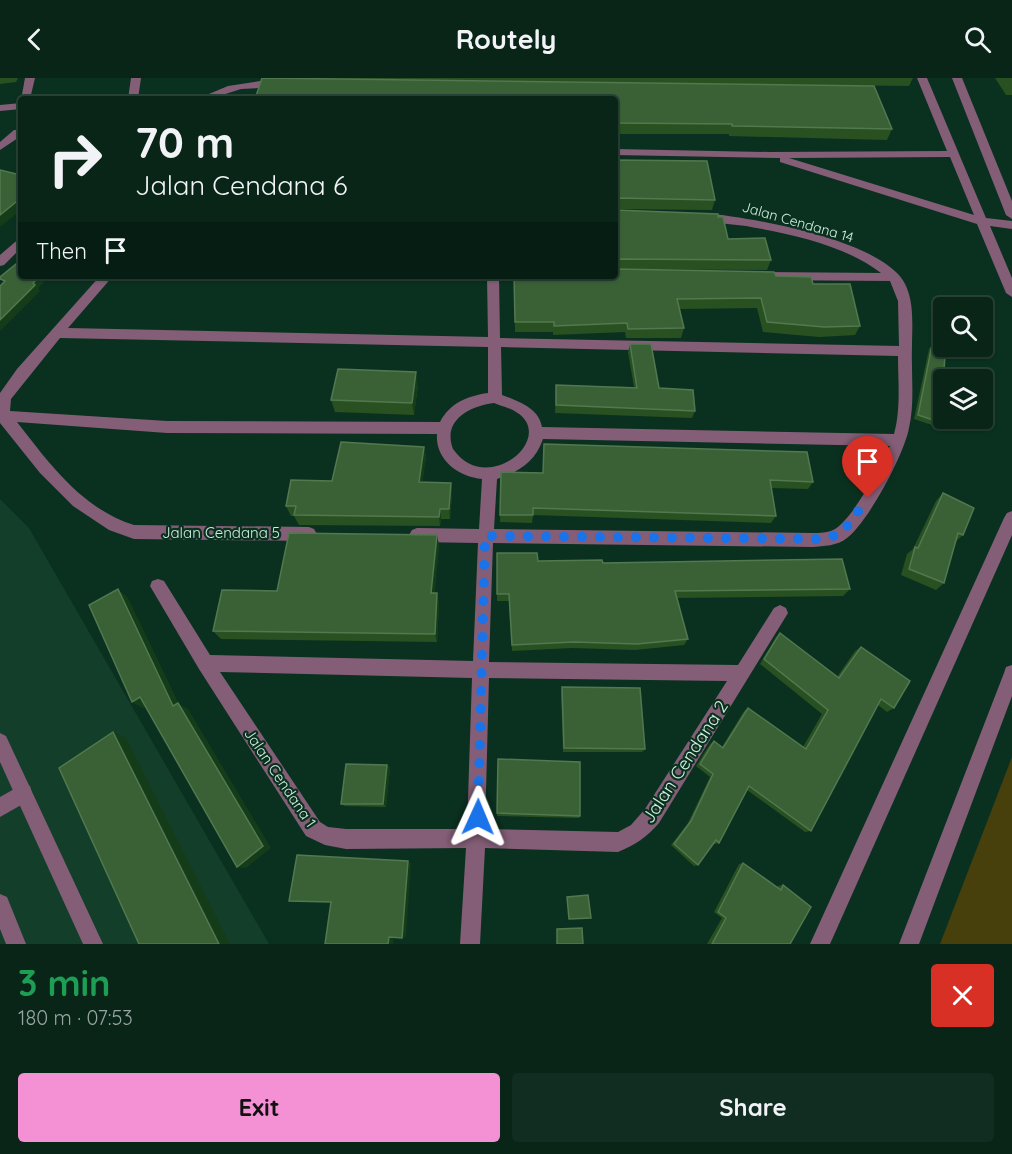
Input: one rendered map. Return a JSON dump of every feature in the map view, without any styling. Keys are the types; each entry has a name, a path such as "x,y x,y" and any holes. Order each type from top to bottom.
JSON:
{"street":[{"path":"26,96 30,78"},
{"path":"134,96 136,78"},
{"path":"922,78 953,154 985,222 1012,293"},
{"path":"770,155 985,222 1011,222 957,78"},
{"path":"229,96 241,83"},
{"path":"208,96 241,83 291,84"},
{"path":"0,108 18,106"},
{"path":"0,147 18,132"},
{"path":"618,152 770,155 953,154"},
{"name":"Jalan Cendana 14","path":"691,216 744,220 809,238 865,257 882,266 894,277"},
{"path":"0,262 18,244"},
{"path":"404,535 812,540 832,538 842,533 868,498 899,440 906,385 905,309 894,277 744,276"},
{"path":"104,279 22,373 4,398 2,417 167,427 444,428"},
{"path":"493,279 495,398"},
{"path":"58,333 905,351"},
{"path":"495,398 511,401 525,409 533,419 537,433 534,446 526,459 510,470 490,474 464,468 453,459 447,450 444,428 451,416 463,405 495,398"},
{"name":"Jalan Cendana 5","path":"2,417 47,471 87,508 117,529 135,532 324,534"},
{"path":"537,433 899,440"},
{"path":"470,944 477,838 485,536 490,474"},
{"path":"820,944 1012,518"},
{"name":"Jalan Cendana 1","path":"158,586 308,823 319,834 346,839 477,838"},
{"name":"Jalan Cendana 2","path":"477,838 618,842 638,833 652,816 780,613"},
{"path":"205,663 481,670 743,673"},
{"path":"909,944 1012,673"},
{"path":"0,742 12,800 93,944"},
{"path":"0,904 16,944"}],"shaded area":[{"path":"0,499 29,528 269,944 0,944"},
{"path":"1012,757 1012,944 940,944"}],"building":[{"path":"262,78 874,86 892,129 618,123 618,96 256,96"},
{"path":"618,160 707,161 715,200 618,198"},
{"path":"0,170 18,174 18,200 0,215"},
{"path":"618,210 718,214 718,217 723,217 728,239 765,238 771,260 618,259"},
{"path":"18,262 18,279 37,279 33,283 35,285 0,320 0,286 5,281 0,277"},
{"path":"618,269 774,272 776,276 811,277 813,284 850,284 860,326 824,327 767,322 761,298 677,299 684,328 628,329 627,323 554,326 554,322 515,322 514,279 618,279"},
{"path":"630,344 651,344 659,388 693,390 695,411 556,405 556,385 637,388"},
{"path":"933,345 933,357 945,357 944,369 933,369 933,420 918,415"},
{"path":"338,369 416,372 412,403 331,400"},
{"path":"341,442 424,447 419,482 451,483 449,509 440,509 439,517 294,515 296,506 286,506 291,480 332,481"},
{"path":"544,444 807,452 813,482 770,480 776,516 533,508 533,515 500,515 501,472 543,473"},
{"path":"943,493 974,508 963,535 958,533 944,583 909,569 915,547 918,548"},
{"path":"289,533 437,535 431,593 437,593 435,634 213,631 222,590 277,591"},
{"path":"497,553 537,553 538,561 602,560 603,563 842,559 850,589 675,591 688,639 637,644 574,642 512,645 509,594 497,594"},
{"path":"118,589 173,706 178,703 263,846 237,867 140,697 132,702 89,605"},
{"path":"780,633 839,678 861,647 910,681 894,708 881,699 811,831 749,786 719,843 716,840 698,865 674,844 691,821 713,774 700,764 714,741 723,748 748,708 806,749 828,710 764,659"},
{"path":"562,687 640,688 645,749 564,748"},
{"path":"113,732 219,944 139,944 59,768"},
{"path":"498,759 580,762 580,816 497,813"},
{"path":"346,764 387,765 383,804 341,804"},
{"path":"297,855 408,861 402,938 389,937 388,944 325,944 331,902 289,901"},
{"path":"743,863 781,890 783,885 811,907 790,944 712,944 726,918 718,912"},
{"path":"588,895 591,918 569,919 567,897"},
{"path":"582,928 583,944 557,944 557,929"}],"route":[{"path":"478,817 485,536 824,539 842,533 868,498"}]}
